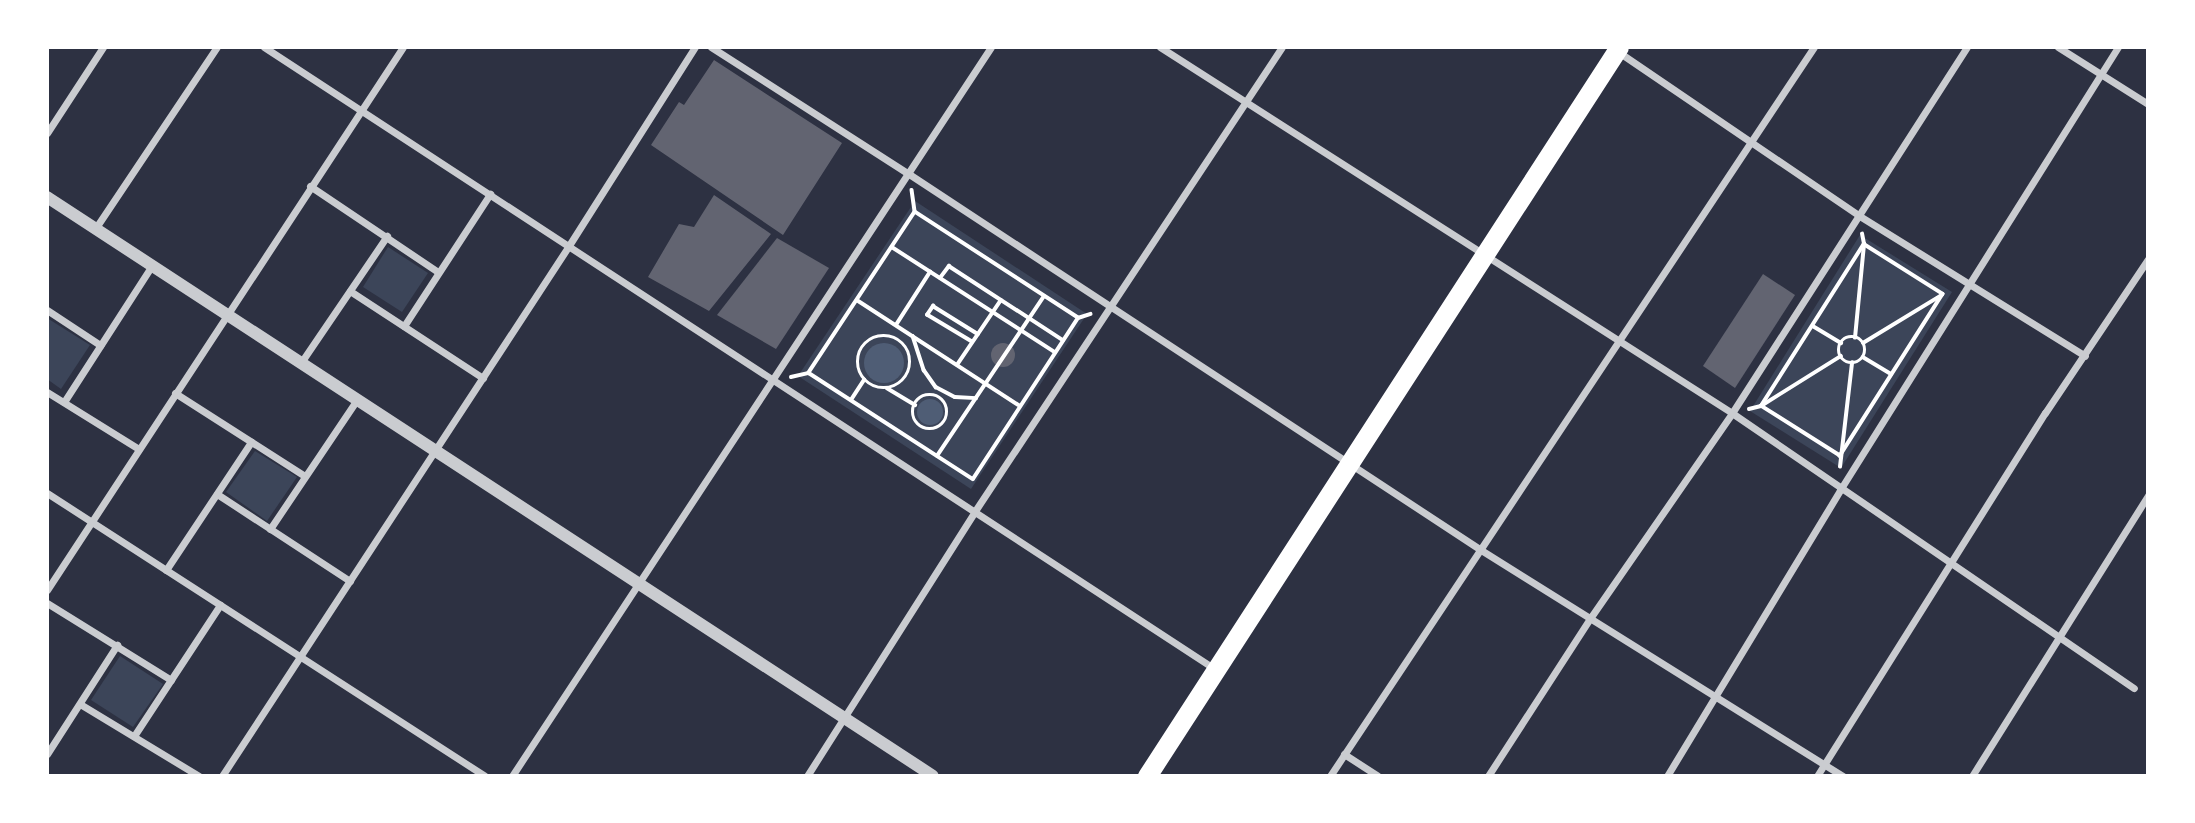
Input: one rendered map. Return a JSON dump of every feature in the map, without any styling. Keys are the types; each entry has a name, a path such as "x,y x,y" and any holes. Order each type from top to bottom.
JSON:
{"highway":[{"path":"1147,776 1485,258 1615,49"}],"street":[{"path":"47,134 103,47"},
{"path":"95,229 217,47"},
{"path":"264,47 1216,669"},
{"path":"47,590 403,47"},
{"path":"222,776 435,452 695,47"},
{"path":"711,47 1481,550 1843,776"},
{"path":"512,776 636,584 775,380 991,47"},
{"path":"1160,47 1485,258 1732,413 1840,490 1952,562 2134,688"},
{"path":"807,776 975,510 1111,309 1282,47"},
{"path":"1330,776 1814,47"},
{"path":"1488,776 1591,617 1732,413 1967,47"},
{"path":"2058,47 2148,104"},
{"path":"1667,776 1840,490 2118,47"},
{"path":"1615,49 1752,140 1858,215 2085,356"},
{"path":"310,186 438,272"},
{"path":"404,327 490,194"},
{"path":"47,197 225,316 933,776"},
{"path":"300,364 387,236"},
{"path":"1817,776 2045,413 2148,259"},
{"path":"64,402 151,267"},
{"path":"349,291 483,378"},
{"path":"47,310 100,345"},
{"path":"47,391 139,449"},
{"path":"175,393 305,477"},
{"path":"270,529 356,401"},
{"path":"166,570 251,442"},
{"path":"47,493 485,776"},
{"path":"217,494 350,581"},
{"path":"1972,776 2148,495"},
{"path":"47,603 172,680"},
{"path":"134,736 220,605"},
{"path":"47,754 117,645"},
{"path":"80,704 199,776"},
{"path":"1344,754 1378,776"}],"path":[{"path":"915,212 1078,317 973,479 809,373 892,247 915,212"},
{"path":"1854,338 1864,244 1858,215"},
{"path":"1864,244 1944,294"},
{"path":"1761,406 1864,244"},
{"path":"892,247 1055,352"},
{"path":"940,278 948,266 1063,340"},
{"path":"896,325 930,272"},
{"path":"1863,343 1944,294"},
{"path":"1840,456 1944,294"},
{"path":"937,456 1044,296"},
{"path":"857,300 1020,406"},
{"path":"957,365 1001,300"},
{"path":"972,342 927,315 933,306 978,334"},
{"path":"1812,326 1841,343"},
{"path":"897,339 904,330"},
{"path":"881,336 897,339 908,351 910,359 910,367 902,382 887,388 878,388 864,380 858,365 861,349 881,336"},
{"path":"913,336 929,380 945,393 976,398"},
{"path":"1845,337 1861,338 1867,351 1859,363 1844,362 1837,349 1841,343 1845,337"},
{"path":"1732,413 1761,406 1841,356"},
{"path":"910,359 919,357"},
{"path":"1863,357 1892,375"},
{"path":"1840,490 1840,456 1852,363"},
{"path":"851,400 864,380"},
{"path":"887,388 915,405"},
{"path":"915,405 916,421 927,428 933,428 940,425 946,414 942,400 945,393"},
{"path":"915,405 926,395 942,400"},
{"path":"1761,406 1840,456"}],"shaded area":[{"path":"915,201 1087,314 971,489 798,376"},
{"path":"1860,235 1952,292 1841,468 1750,411"},
{"path":"388,247 428,273 402,312 363,287"},
{"path":"47,318 90,345 61,389 47,379"},
{"path":"884,343 898,349 904,363 898,377 884,383 870,377 864,363 870,349"},
{"path":"930,399 939,403 943,412 939,421 930,425 921,421 917,412 921,403"},
{"path":"255,451 297,477 267,521 226,492"},
{"path":"120,656 163,684 133,727 91,700"}],"building":[{"path":"714,60 842,143 783,235 651,145 679,102 684,105"},
{"path":"714,195 771,234 709,311 648,277 679,224 694,227"},
{"path":"777,238 829,268 776,349 717,315"},
{"path":"1763,274 1795,295 1735,388 1703,366"},
{"path":"1003,343 1014,350 1015,355 1008,366 1003,367 992,360 991,355 998,344"}]}
